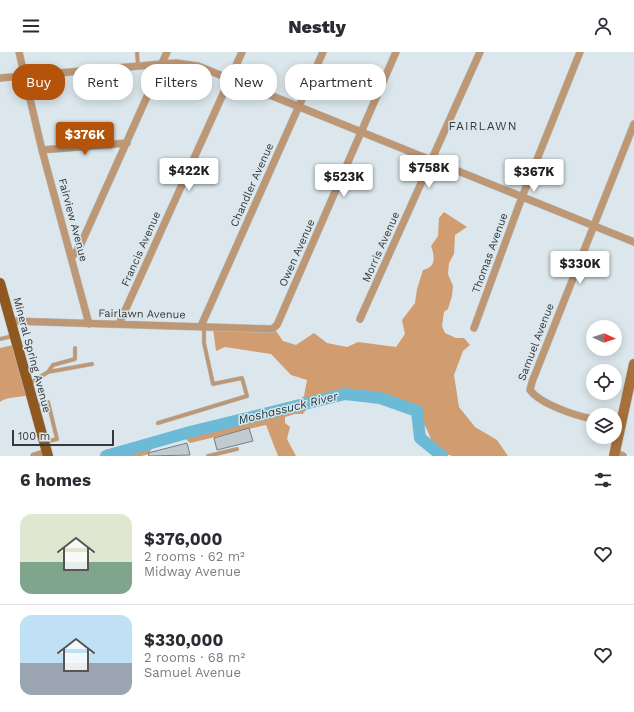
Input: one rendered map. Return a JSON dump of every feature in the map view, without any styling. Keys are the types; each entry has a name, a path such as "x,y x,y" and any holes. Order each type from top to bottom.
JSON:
{"main road":[{"name":"Mineral Spring Avenue","path":"0,283 47,450"},
{"path":"622,413 632,383 634,364"},
{"path":"622,418 634,402"},
{"path":"617,455 618,444"}],"street":[{"name":"Fairview Avenue","path":"19,52 22,64"},
{"path":"167,52 162,64 183,64"},
{"name":"Francis Avenue","path":"237,64 242,52"},
{"name":"Chandler Avenue","path":"202,327 323,52"},
{"name":"Owen Avenue","path":"272,329 277,325 363,133 396,52"},
{"name":"Morris Avenue","path":"360,319 480,52"},
{"name":"Thomas Avenue","path":"474,328 522,197 580,52"},
{"path":"65,73 141,66"},
{"path":"0,78 12,77"},
{"path":"277,97 634,242"},
{"name":"Fairview Avenue","path":"31,100 42,150 89,324"},
{"path":"72,257 80,246 146,100"},
{"name":"Francis Avenue","path":"119,324 221,100"},
{"name":"Samuel Avenue","path":"586,417 560,409 534,395 530,390 634,124"},
{"path":"42,150 127,143"},
{"name":"Fairlawn Avenue","path":"10,321 272,329"},
{"path":"34,456 47,450"}],"lane":[{"path":"137,52 138,66"},
{"path":"158,422 247,396 242,378 213,384 202,327"},
{"path":"0,339 14,336"},
{"path":"28,385 48,372 53,365 75,359 75,348"},
{"path":"48,372 92,364"},
{"path":"34,406 48,402 57,439 47,450"},
{"path":"208,456 237,449"}],"shaded area":[{"path":"444,212 467,227 455,235 454,254 449,263 448,274 453,286 452,296 448,309 444,312 442,326 445,333 456,338 464,338 470,345 463,351 454,375 459,407 475,427 497,440 508,456 452,456 434,450 425,425 414,413 404,408 374,401 338,400 323,402 310,407 303,414 295,414 285,417 285,423 290,427 287,439 296,456 278,456 266,425 190,443 183,436 157,442 148,454 142,456 100,456 105,450 300,399 304,396 307,380 291,375 271,354 225,347 216,351 213,328 274,328 283,341 296,345 314,333 327,343 347,347 358,342 396,347 405,334 402,320 415,303 417,289 423,270 430,267 432,264 434,257 431,246 438,236 439,218"},
{"path":"17,344 29,395 6,399 0,402 0,348"}],"building":[{"path":"249,428 253,441 217,450 214,438"},
{"path":"187,443 190,455 149,456 148,453"}],"waterway":[{"name":"Moshassuck River","path":"106,456 190,432 345,394 380,398 417,411 420,438 442,456"}],"district":[{"name":"FAIRLAWN","path":"483,126"}]}
